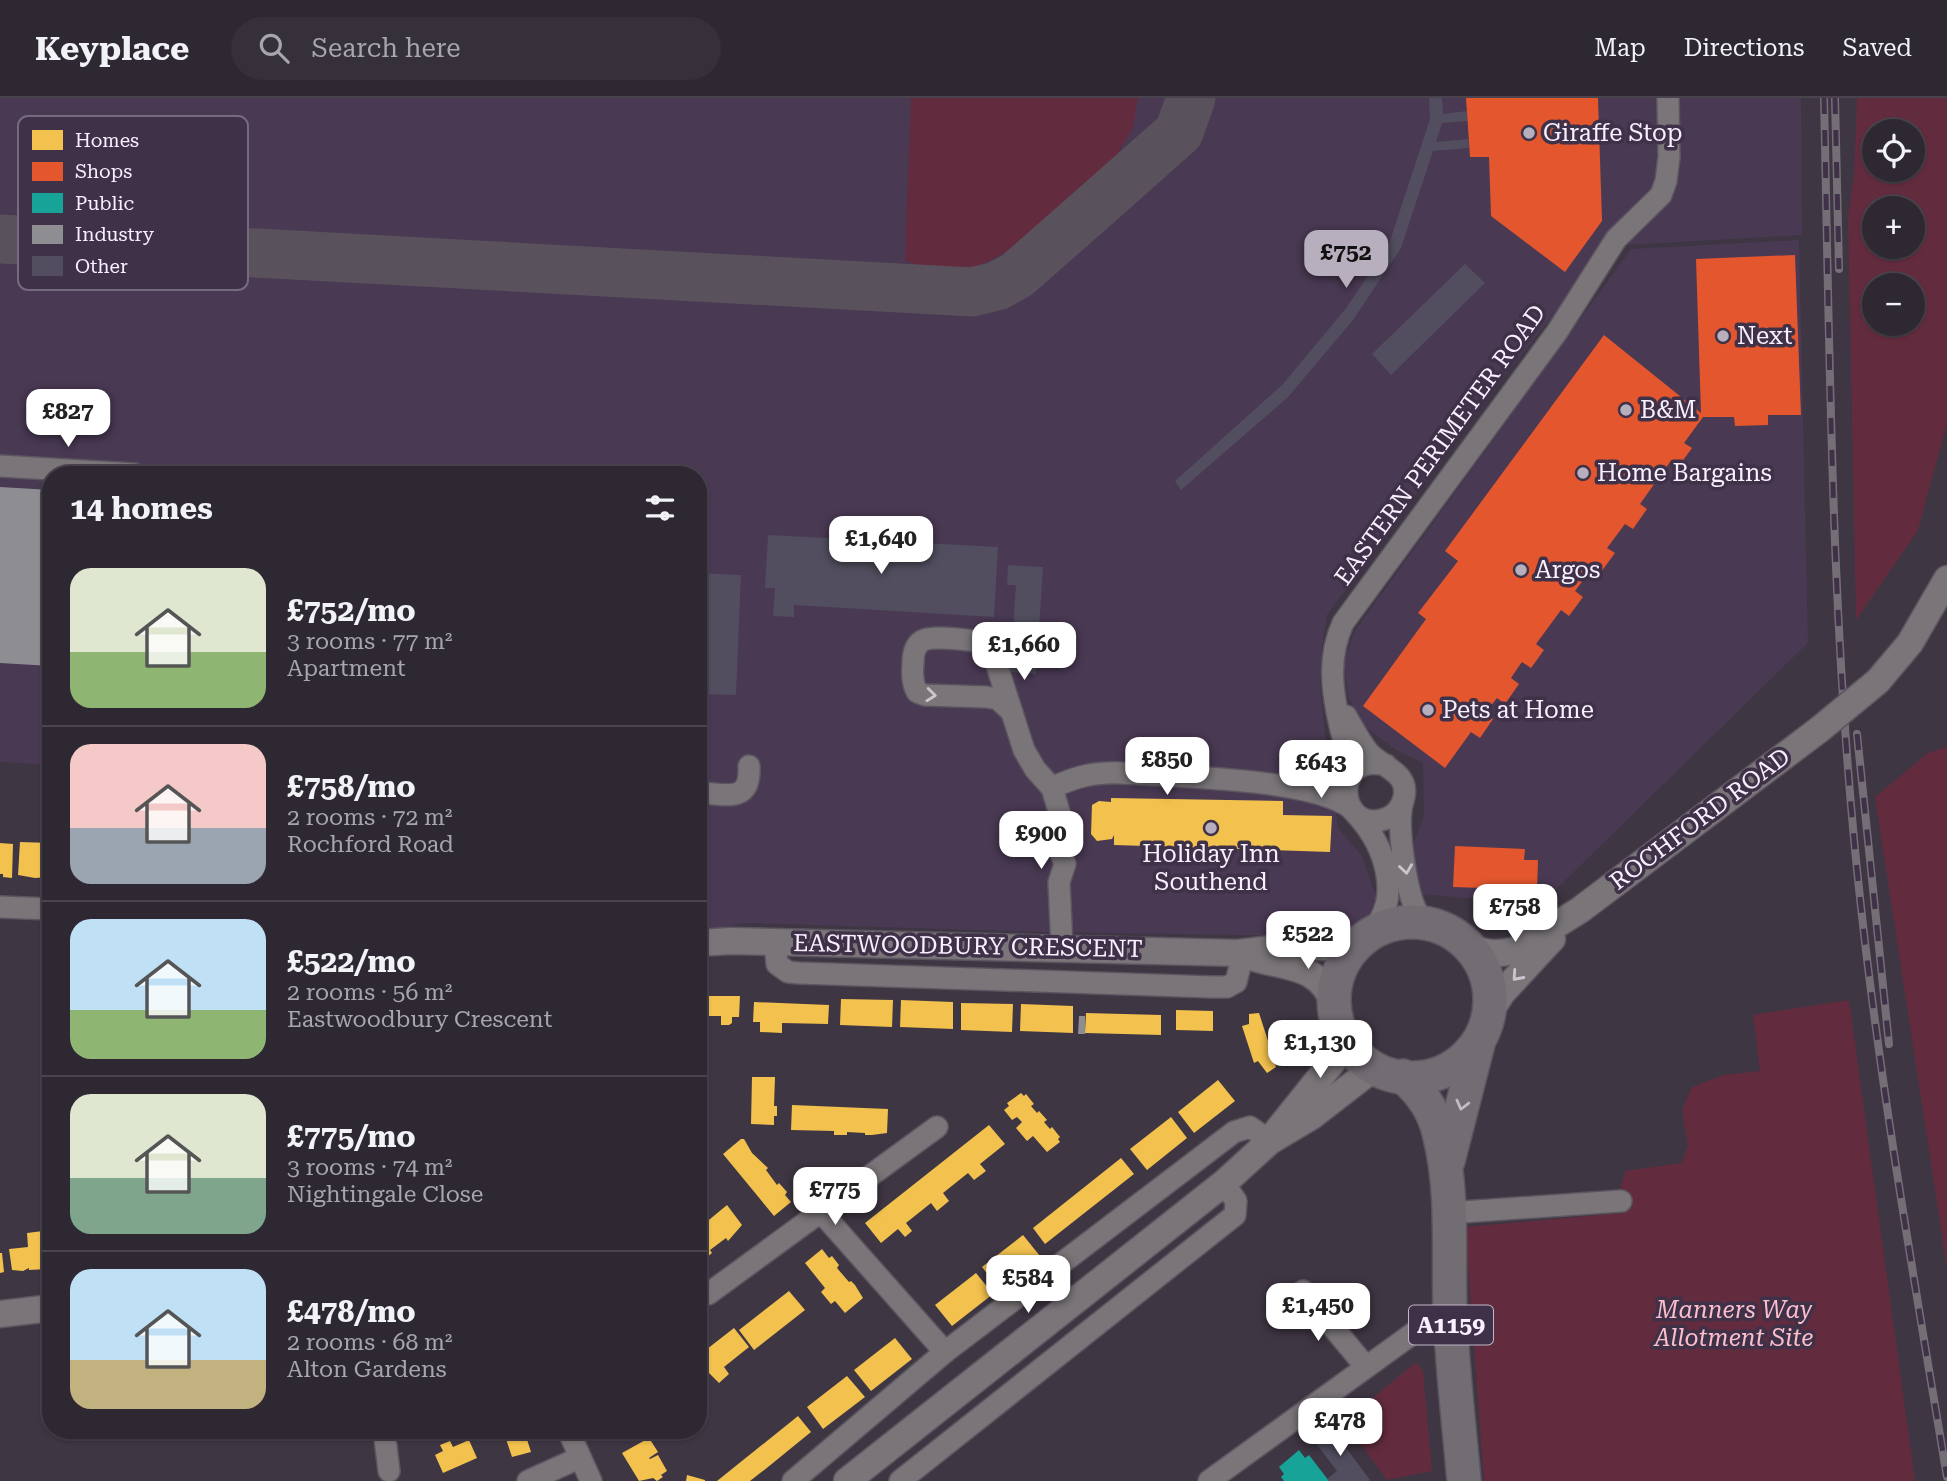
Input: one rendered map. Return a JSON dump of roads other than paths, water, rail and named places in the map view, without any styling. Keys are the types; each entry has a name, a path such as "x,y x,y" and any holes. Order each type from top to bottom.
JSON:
{"main road":[{"name":"A1159","path":"1367,936 1384,927 1408,923 1433,927 1464,944 1485,971 1491,1010 1479,1042 1446,1169"},
{"path":"1338,1020 1340,971 1351,951 1367,936"},
{"name":"A1159","path":"1338,1020 1360,1058 1394,1074 1420,1092 1429,1104 1439,1132 1446,1169 1450,1312 1464,1481"},
{"name":"A1159","path":"1394,1074 1438,1073 1459,1065 1479,1042"}],"street":[{"name":"EASTERN PERIMETER ROAD","path":"1350,776 1351,755 1341,731 1333,687 1334,647 1343,623 1557,332 1622,231 1657,201 1664,187 1670,158 1668,98"},
{"path":"0,466 42,469"},
{"name":"ROCHFORD ROAD","path":"1464,944 1487,954 1516,950 1580,910 1820,729 1878,681 1910,643 1947,579"},
{"path":"1012,712 998,699 925,695 917,692 913,672 914,653 918,644 923,640 933,639 986,642 994,654 1024,750 1054,796 1061,818 1061,854 1065,864 1059,882 1062,938"},
{"name":"EASTERN PERIMETER ROAD","path":"1336,700 1370,753 1386,765"},
{"path":"1310,779 1324,772 1336,760 1341,731"},
{"path":"1277,785 1310,779 1342,780 1370,763 1394,769 1404,785 1399,824 1411,898 1421,918 1433,927"},
{"path":"707,784 727,785 739,781 749,766 750,778 743,791 737,794 707,793"},
{"path":"1054,796 1080,775 1098,772 1277,785 1333,799 1370,821 1384,820 1402,804"},
{"path":"1350,776 1346,795 1354,812 1373,837 1389,882 1387,911 1382,921 1367,936"},
{"path":"0,907 42,909"},
{"name":"ROCHFORD ROAD","path":"1491,1010 1517,976 1580,910"},
{"name":"EASTWOODBURY CRESCENT","path":"707,942 1062,938 1238,953 1286,947 1330,948 1352,944 1367,936"},
{"path":"775,942 777,964 788,972 1212,987 1227,987 1236,982 1240,966 1238,953"},
{"name":"EASTWOODBURY CRESCENT","path":"1238,953 1313,974 1327,987 1338,1020"},
{"path":"847,1481 1224,1183 1270,1141 1334,1060 1339,1051 1338,1020"},
{"path":"1270,1141 1312,1116 1368,1073 1394,1074"},
{"path":"708,1294 937,1127"},
{"path":"793,1481 945,1352 1234,1132 1244,1127 1250,1128 1270,1141"},
{"path":"900,1481 1235,1215 1236,1201 1224,1183"},
{"path":"1448,1213 1621,1201"},
{"path":"821,1212 945,1352"},
{"path":"1303,1292 1366,1367"},
{"path":"0,1314 42,1309"},
{"path":"1209,1481 1437,1316 1450,1312"},
{"path":"385,1439 389,1471"},
{"path":"572,1439 591,1481"},
{"path":"528,1481 579,1458"}],"railway":[{"path":"1824,98 1833,499 1850,798 1878,1043 1947,1477"},
{"path":"1835,98 1839,269"},
{"path":"1857,734 1889,1044"}],"place":[{"name":"Giraffe Stop","path":"1529,133"},
{"name":"Next","path":"1723,336"},
{"name":"B&M","path":"1626,410"},
{"name":"Home Bargains","path":"1583,473"},
{"name":"Argos","path":"1521,570"},
{"name":"Pets at Home","path":"1428,710"},
{"name":"Holiday Inn Southend","path":"1211,828"}],"park label":[{"name":"Manners Way Allotment Site","path":"1734,1324"}]}
